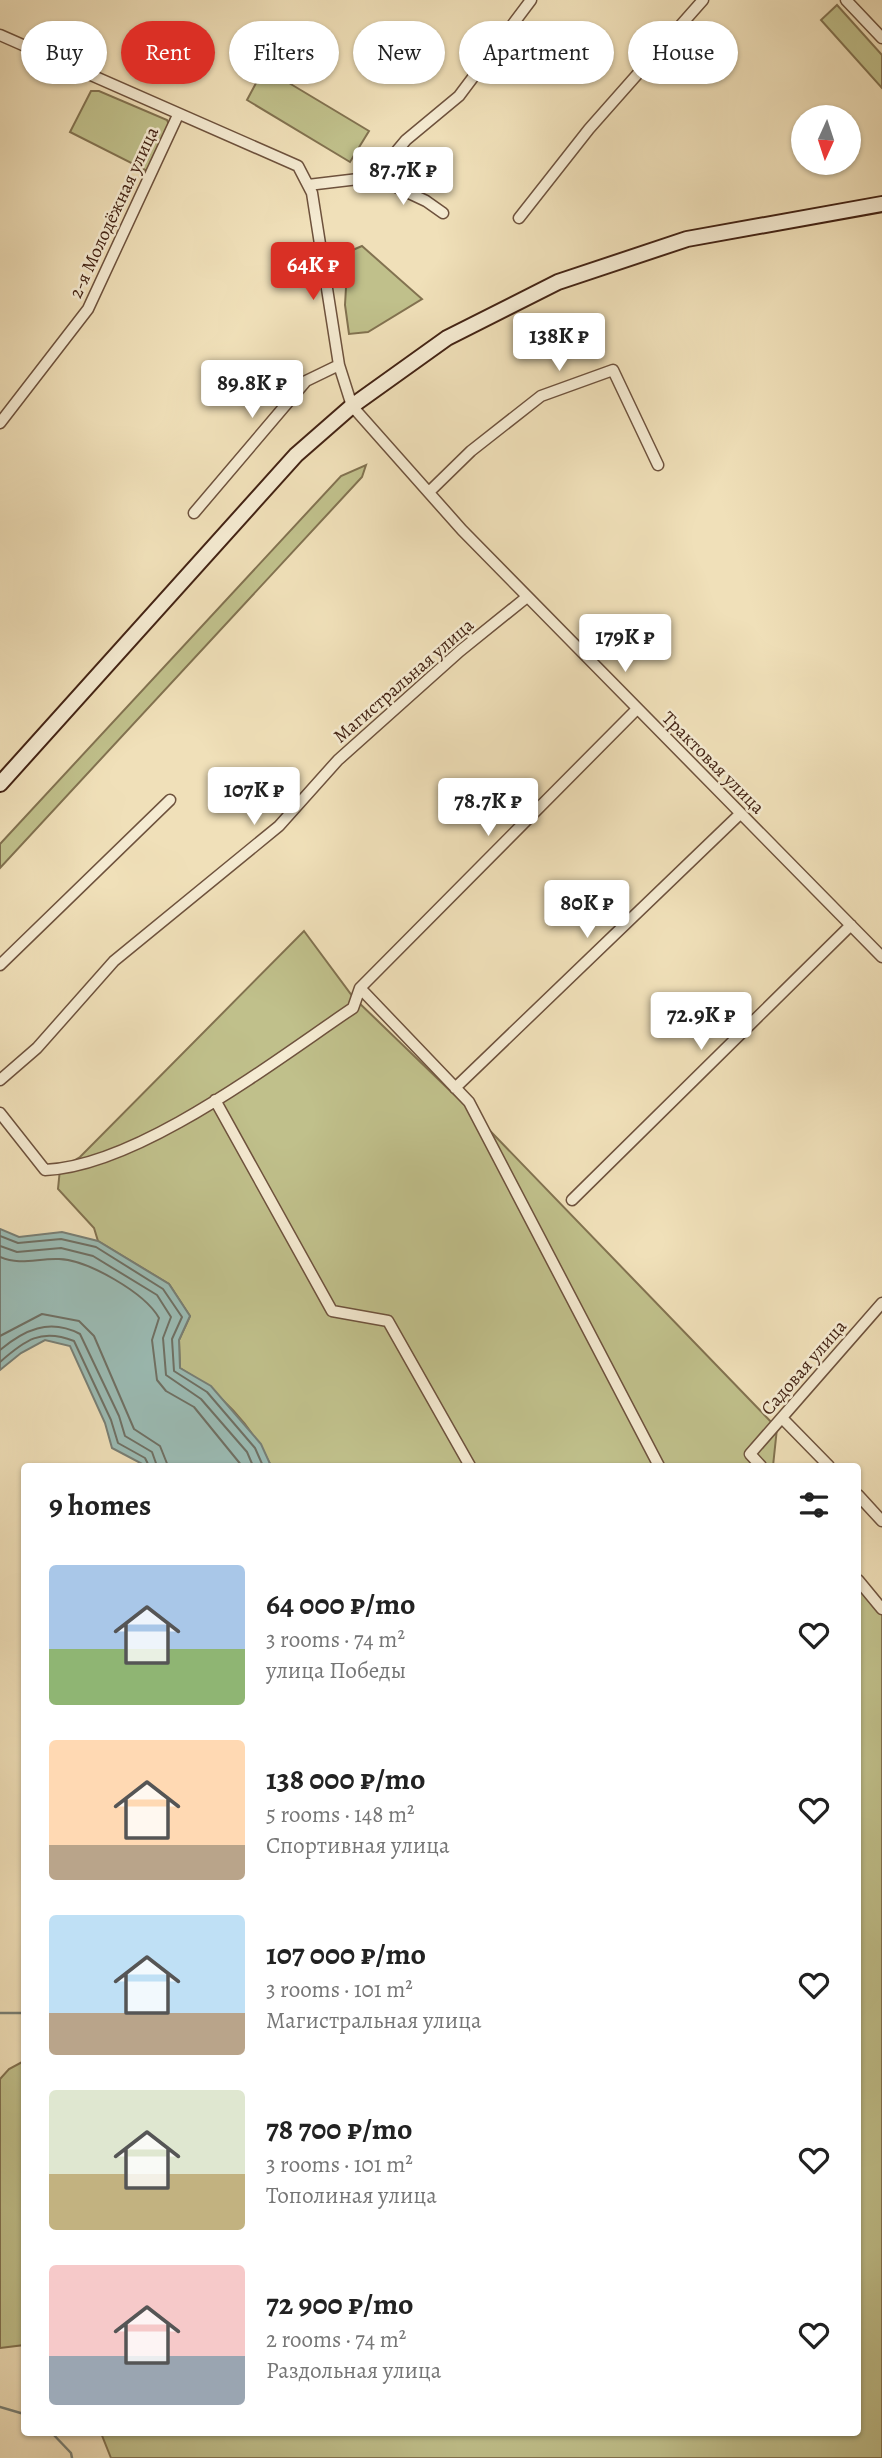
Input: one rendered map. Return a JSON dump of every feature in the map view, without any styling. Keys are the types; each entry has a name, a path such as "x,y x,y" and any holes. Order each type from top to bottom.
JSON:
{"main road":[{"path":"0,783 296,455 352,406 447,338 558,282 687,239 882,204"}],"street":[{"path":"375,177 406,140 459,96 531,0"},
{"path":"519,218 589,129 703,0"},
{"path":"846,0 882,38"},
{"path":"0,34 177,115 298,166 312,193 339,365 352,406"},
{"name":"2-я Молодёжная улица","path":"0,423 88,309 177,115"},
{"path":"308,185 375,177 426,201 443,214"},
{"path":"194,513 306,381 339,365"},
{"path":"429,492 471,451 541,396 613,370 658,465"},
{"name":"Трактовая улица","path":"352,406 527,597 882,957"},
{"name":"Магистральная улица","path":"0,1080 37,1048 114,961 279,826 338,760 460,651 527,597"},
{"path":"0,1113 45,1170 60,1169 122,1151 215,1100 353,1008 360,988 637,709"},
{"path":"0,965 170,800"},
{"path":"455,1087 740,814"},
{"path":"572,1200 851,925"},
{"path":"360,988 469,1102 657,1463"},
{"path":"215,1100 332,1311 388,1321 468,1463"},
{"name":"Садовая улица","path":"758,1463 750,1454 882,1303"},
{"path":"782,1418 826,1463"},
{"path":"861,1498 882,1521"},
{"path":"861,1584 882,1608"}],"green space":[{"path":"837,5 882,55 882,88 821,20"},
{"path":"256,84 291,84 369,131 350,162 247,100"},
{"path":"91,91 99,91 167,120 169,125 147,171 70,132"},
{"path":"362,246 422,299 368,332 349,334 345,305 348,252"},
{"path":"366,465 362,477 0,868 0,844 341,476"},
{"path":"304,931 353,997 469,1109 777,1428 773,1463 269,1463 233,1410 208,1387 180,1368 179,1340 190,1316 169,1284 98,1241 94,1228 58,1189 60,1169 80,1157"},
{"path":"861,1578 882,1602 882,2458 111,2458 102,2436 861,2436"},
{"path":"21,2063 21,2345 0,2348 0,2079 9,2069"}],"water":[{"path":"0,1229 19,1237 62,1232 98,1241 169,1284 190,1316 179,1340 180,1368 211,1386 261,1444 270,1463 140,1463 112,1448 105,1423 70,1346 45,1340 21,1353 0,1370"}],"waterway":[{"path":"0,2013 21,2013"},
{"path":"0,2407 21,2413"},
{"path":"55,2436 71,2453 72,2458"}]}
